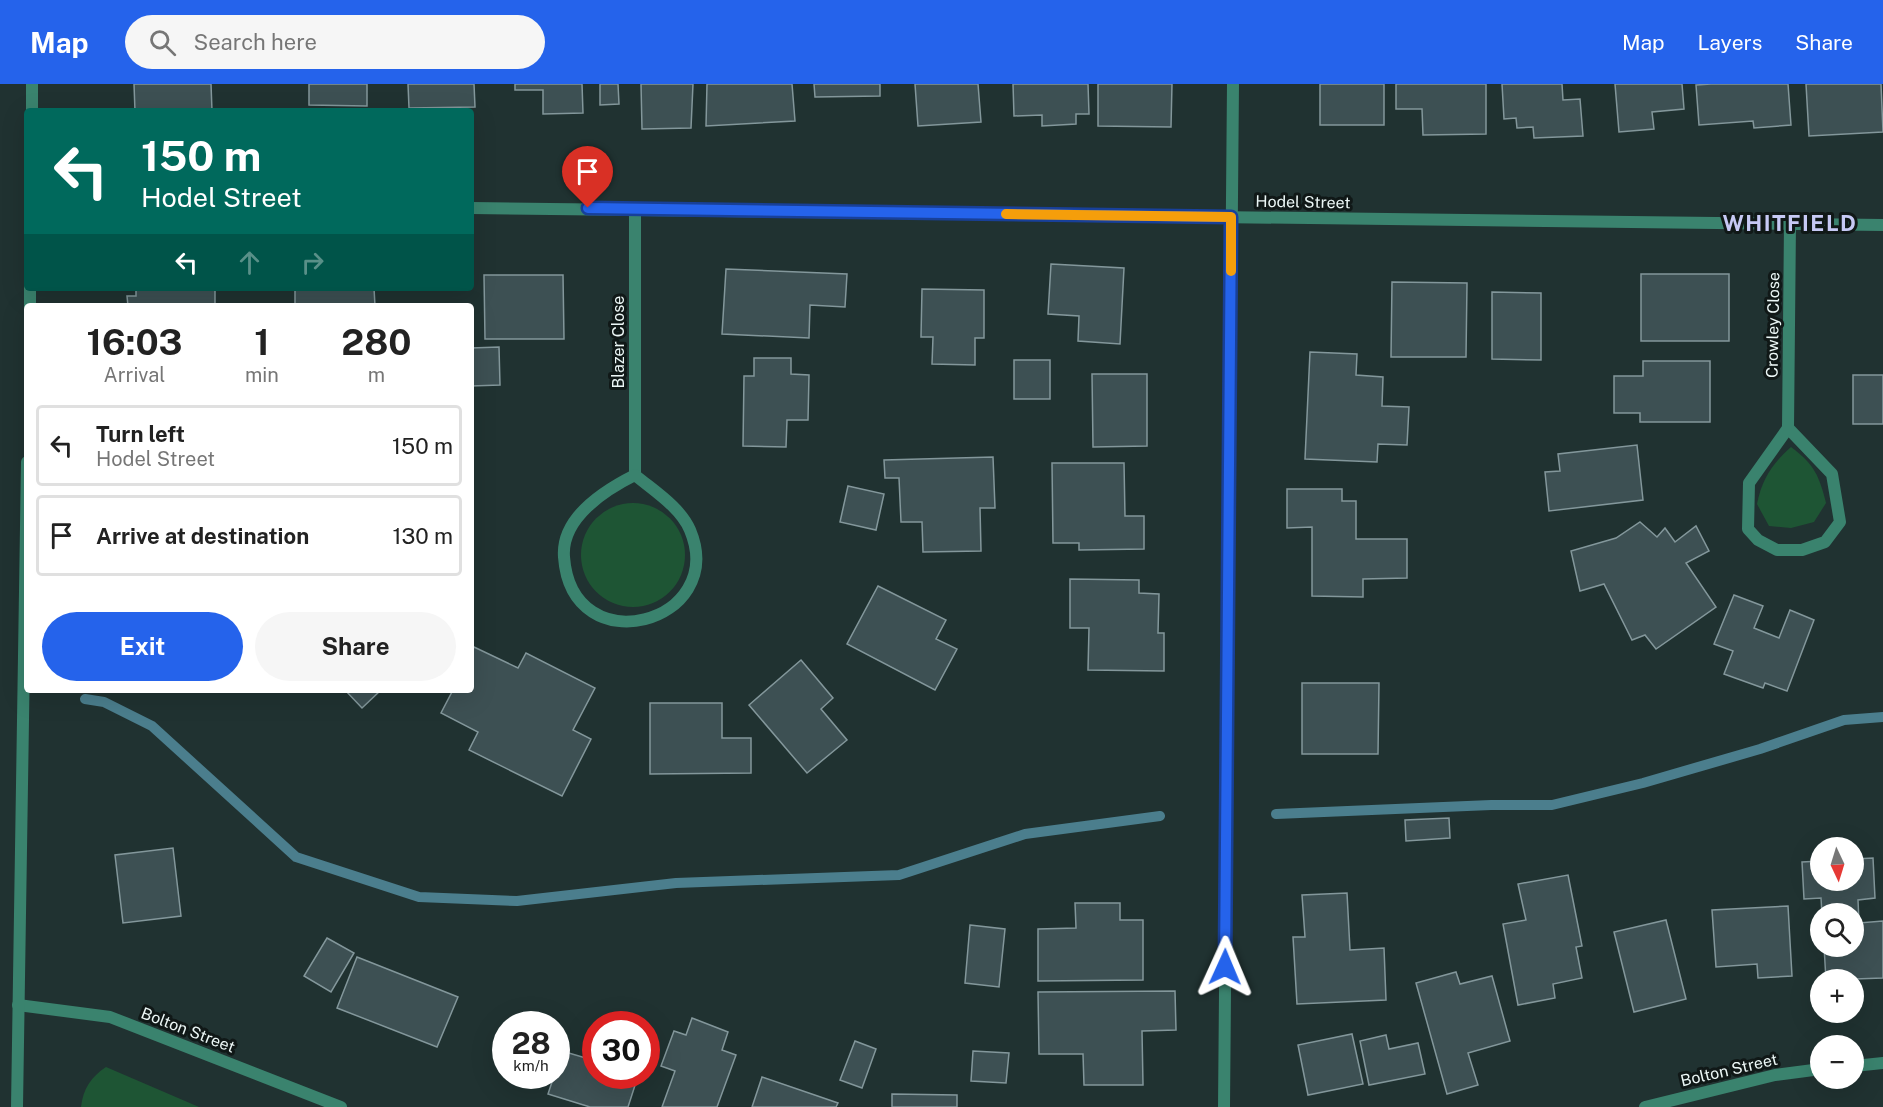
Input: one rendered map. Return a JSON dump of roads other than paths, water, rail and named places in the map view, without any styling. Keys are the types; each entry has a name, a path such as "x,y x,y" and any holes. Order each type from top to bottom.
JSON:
{"street":[{"path":"32,84 32,108"},
{"path":"1224,1107 1233,84"},
{"name":"Hodel Street","path":"474,208 1883,225"},
{"name":"Blazer Close","path":"635,209 635,476"},
{"name":"Crowley Close","path":"1788,428 1790,223"},
{"path":"1788,428 1832,474 1840,522 1825,543 1802,550 1777,550 1758,540 1748,529 1749,483 1788,428"},
{"path":"635,476 676,511 689,529 695,550 694,572 685,593 670,610 650,620 628,623 607,619 589,609 574,594 566,575 564,553 568,533 579,515 612,487 635,476"},
{"path":"17,1107 24,643"},
{"name":"Bolton Street","path":"18,1005 110,1017 341,1107"},
{"path":"1864,1065 1883,1063"},
{"name":"Bolton Street","path":"1645,1107 1765,1078 1810,1072"}],"waterway":[{"path":"85,699 104,702 152,726 296,857 419,897 517,901 676,883 899,875 1025,834 1160,816"},
{"path":"1276,814 1491,805 1552,805 1643,783 1760,749 1844,720 1883,717"}],"district":[{"name":"WHITFIELD","path":"1790,223"}]}
